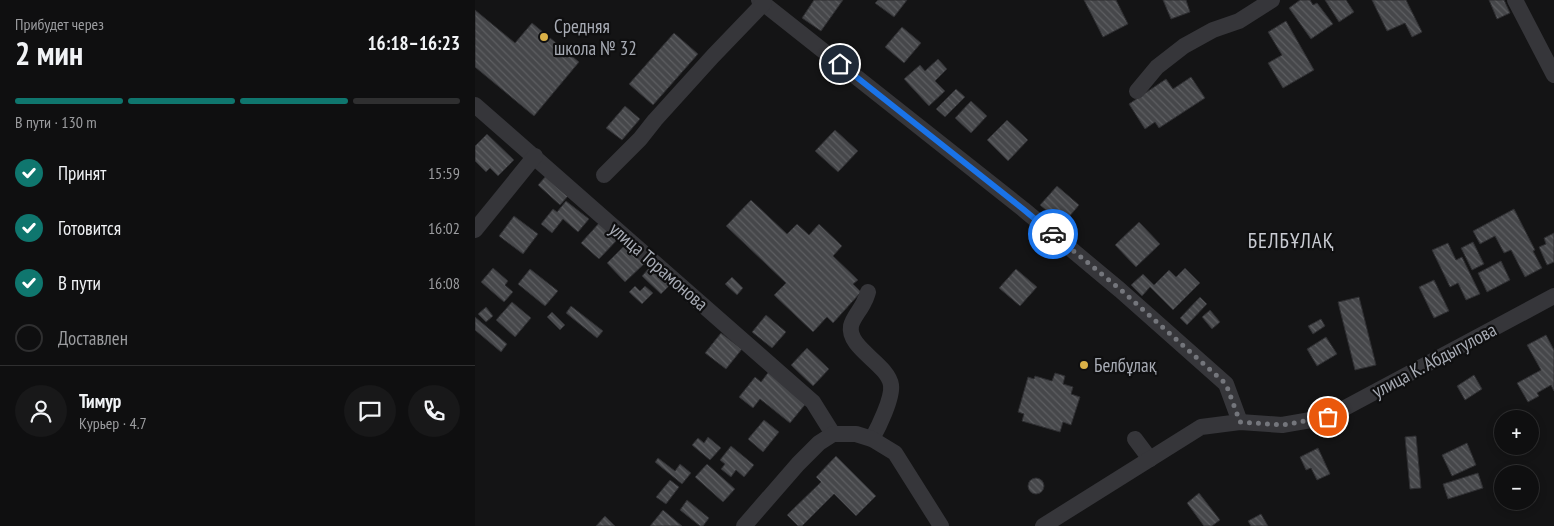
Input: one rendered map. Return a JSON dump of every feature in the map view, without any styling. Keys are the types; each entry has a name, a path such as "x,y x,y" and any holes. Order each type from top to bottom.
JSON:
{"street":[{"path":"1137,91 1157,67 1183,46 1213,30 1239,21 1272,0"},
{"path":"1515,0 1554,75"},
{"path":"604,175 640,139 761,2 1023,209 1121,290 1226,384 1240,422"},
{"name":"улица Торамонова","path":"475,105 813,402 833,434"},
{"path":"475,230 535,156"},
{"path":"868,292 864,304 855,317 851,328 860,348 884,371 891,385 884,413 872,439"},
{"name":"улица К. Абдыгулова","path":"1043,526 1201,427 1240,422 1282,425 1328,417 1554,296"},
{"path":"744,526 798,464 819,443 833,434 855,434 872,439 895,453 941,526"},
{"path":"1135,439 1150,459"}],"building":[{"path":"814,0 843,0 821,31 802,18"},
{"path":"878,0 907,0 894,17 875,3"},
{"path":"1084,0 1116,0 1128,24 1103,37"},
{"path":"1163,0 1186,0 1190,12 1171,19"},
{"path":"1300,0 1310,0 1313,5 1317,3 1333,24 1311,39 1289,8"},
{"path":"1325,0 1346,0 1354,12 1339,22"},
{"path":"1372,0 1406,0 1422,32 1412,37 1405,23 1387,31"},
{"path":"1489,0 1504,0 1510,13 1497,19"},
{"path":"475,10 515,43 532,23 579,62 534,116 475,67"},
{"path":"1286,21 1314,70 1283,88 1268,63 1282,55 1268,32"},
{"path":"902,27 921,43 904,63 885,47"},
{"path":"674,33 698,54 653,105 629,84"},
{"path":"938,59 947,69 935,81 945,91 929,106 904,79 920,65 925,71"},
{"path":"1191,77 1205,98 1159,128 1155,122 1145,129 1129,104 1166,79 1173,89"},
{"path":"956,89 965,97 945,117 936,109"},
{"path":"971,101 987,116 971,133 955,118"},
{"path":"625,106 640,119 622,140 606,128"},
{"path":"1007,120 1028,140 1008,161 987,140"},
{"path":"835,130 858,151 838,172 815,151"},
{"path":"487,134 514,160 498,176 490,168 486,172 475,161 475,146"},
{"path":"546,176 568,196 560,205 538,185"},
{"path":"1057,186 1079,205 1063,224 1040,205"},
{"path":"751,200 787,234 797,224 809,235 819,224 842,246 833,256 858,280 853,284 861,292 833,323 827,317 813,332 774,295 786,283 726,226"},
{"path":"566,201 589,219 578,232 563,219 552,233 541,224 553,209 557,212"},
{"path":"1514,209 1542,268 1525,277 1511,250 1504,253 1495,236 1480,244 1473,231"},
{"path":"514,216 538,234 523,254 499,236"},
{"path":"600,222 618,239 599,259 581,243"},
{"path":"1139,222 1160,244 1136,267 1115,245"},
{"path":"1554,233 1554,262 1547,265 1539,247 1546,244 1544,238"},
{"path":"628,242 646,262 625,282 607,263"},
{"path":"1473,242 1484,264 1472,270 1461,248"},
{"path":"1448,243 1456,260 1462,257 1480,294 1466,300 1458,283 1450,287 1432,250"},
{"path":"1501,261 1510,280 1487,292 1478,273"},
{"path":"650,267 670,285 661,294 642,276"},
{"path":"493,268 508,281 505,285 513,292 504,302 481,282"},
{"path":"1185,268 1200,283 1173,310 1150,287 1142,296 1131,285 1143,274 1154,285 1169,270 1176,277"},
{"path":"530,269 558,291 545,306 518,284"},
{"path":"1016,269 1037,287 1020,306 999,288"},
{"path":"732,277 743,288 737,295 725,284"},
{"path":"1434,280 1449,311 1434,318 1419,287"},
{"path":"635,286 640,291 645,286 653,293 642,304 629,292"},
{"path":"1200,297 1207,304 1187,325 1180,318"},
{"path":"1359,297 1376,365 1355,370 1338,302"},
{"path":"512,302 531,318 515,337 496,320"},
{"path":"571,306 603,331 597,338 566,313"},
{"path":"486,307 493,316 486,322 478,314"},
{"path":"1210,310 1220,322 1212,329 1202,317"},
{"path":"552,312 565,325 560,330 547,317"},
{"path":"766,315 786,332 772,348 752,332"},
{"path":"475,317 507,344 501,352 475,330"},
{"path":"1321,319 1325,326 1313,334 1308,326"},
{"path":"721,333 742,349 726,369 705,353"},
{"path":"1546,335 1554,350 1554,391 1551,385 1537,393 1539,396 1528,402 1517,383 1541,370 1527,345"},
{"path":"1326,337 1337,354 1317,366 1307,349"},
{"path":"807,348 829,369 813,386 791,365"},
{"path":"770,370 808,401 790,423 760,399 753,408 739,397 755,377 761,382"},
{"name":"Белбұлақ","path":"1055,373 1065,376 1063,384 1073,387 1071,394 1080,397 1071,425 1063,422 1060,432 1022,421 1024,414 1018,412 1028,377 1034,379 1035,376 1052,381"},
{"path":"1474,375 1482,389 1465,400 1457,386"},
{"path":"764,420 779,432 763,452 748,439"},
{"path":"1416,436 1421,488 1410,489 1405,437"},
{"path":"708,437 721,448 710,460 692,445 698,438 704,443"},
{"path":"1467,443 1476,465 1452,476 1442,455"},
{"path":"731,446 754,465 744,477 736,470 731,477 721,469 725,464 720,460"},
{"path":"1318,448 1330,474 1317,480 1311,468 1306,470 1300,457"},
{"path":"836,456 876,496 856,516 834,494 802,526 798,526 787,515 821,482 816,477"},
{"path":"658,458 675,471 680,464 691,473 682,484 655,462"},
{"path":"707,464 735,489 723,502 695,477"},
{"path":"1478,473 1483,488 1448,499 1443,484"},
{"path":"1033,478 1039,478 1044,483 1042,492 1033,494 1028,489 1028,483"},
{"path":"670,480 679,487 666,504 656,497"},
{"path":"1199,493 1220,520 1212,526 1204,526 1187,503"},
{"path":"687,500 709,518 703,526 700,526 680,510"},
{"path":"663,510 682,526 650,526"},
{"path":"1261,514 1268,526 1251,526 1248,521"},
{"path":"605,516 615,526 596,526"}],"way so far":[{"path":"1053,234 1121,290 1226,384 1240,422 1282,425 1328,417"}],"place":[{"name":"Средняя школа № 32","path":"544,37"},
{"name":"Белбұлақ","path":"1084,365"}],"district":[{"name":"БЕЛБҰЛАҚ","path":"1291,241"}],"route":[{"path":"840,64 1053,234"}]}
